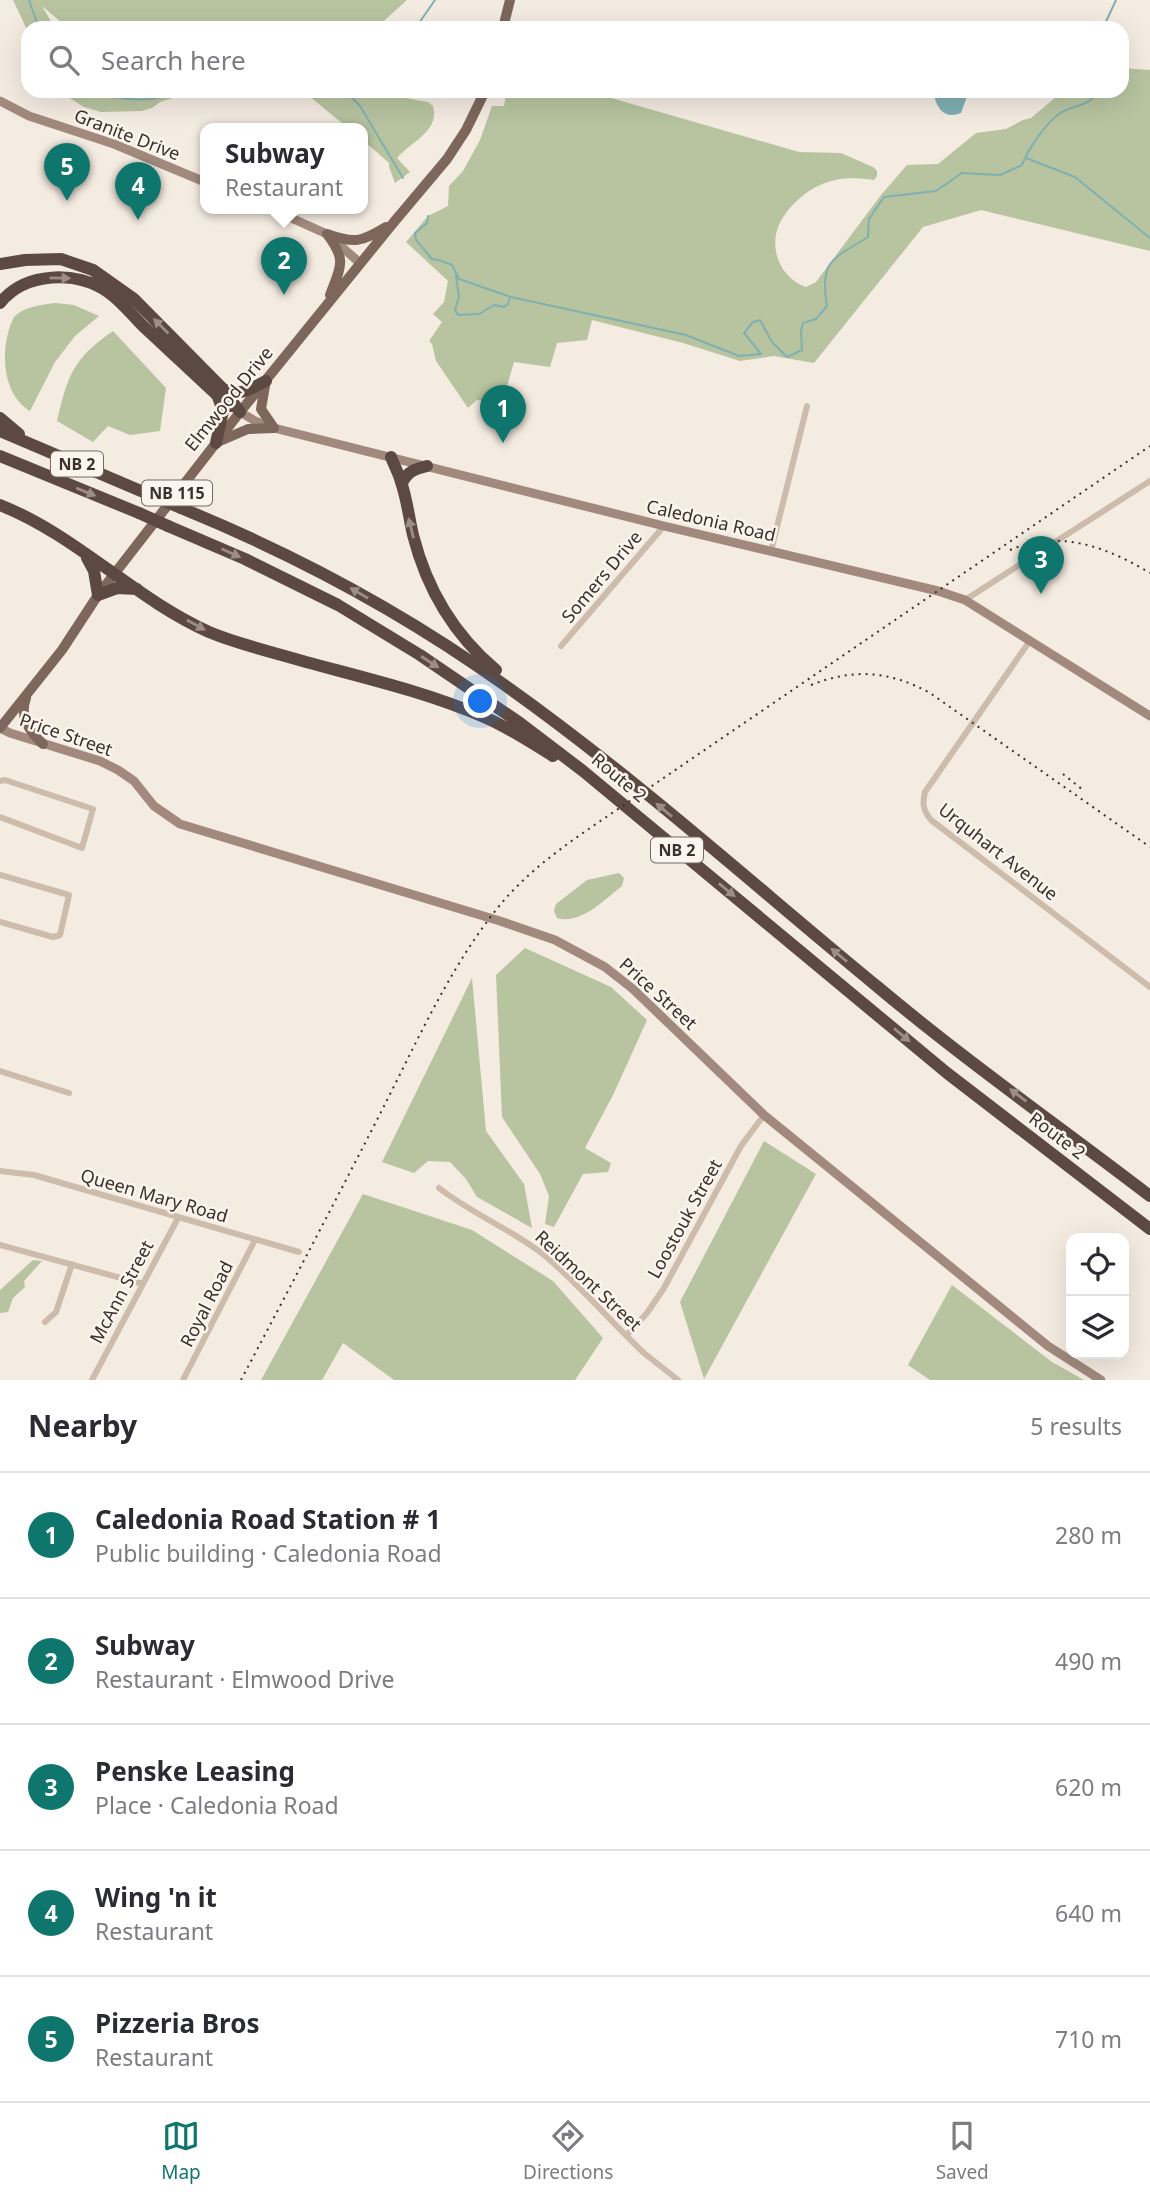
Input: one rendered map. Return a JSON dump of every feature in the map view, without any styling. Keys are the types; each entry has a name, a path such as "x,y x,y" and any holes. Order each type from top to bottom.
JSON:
{"highway":[{"path":"0,264 61,259 93,270 134,299 220,393 223,411 216,443"},
{"path":"0,303 6,296 28,283 47,277 74,278 107,292 240,412"},
{"path":"220,393 243,393 266,381"},
{"path":"0,418 39,448"},
{"name":"Route 2","path":"0,431 257,541 350,588 447,646 508,687 610,765 901,1006 1150,1196"},
{"name":"Route 2","path":"0,456 139,513 297,584 372,625 520,723 612,795 947,1073 1150,1229"},
{"path":"391,457 402,483 414,538 428,582 443,612 471,648 530,698 548,718"},
{"path":"402,483 405,476 414,469 427,466"},
{"path":"0,505 48,530 186,619 226,639 429,696 486,718 538,747 585,780 612,795"},
{"path":"85,554 94,571 98,595 117,588 138,589"}],"main road":[{"path":"505,21 510,0"},
{"name":"Elmwood Drive","path":"0,728 62,650 114,573 240,412 447,159 466,130 482,98"},
{"path":"327,234 343,239 362,240 394,222"},
{"path":"326,305 340,261 339,249 327,234"},
{"path":"266,381 261,410 274,428"},
{"path":"216,443 248,429 274,428"},
{"path":"28,693 24,703 26,725 43,744"}],"street":[{"name":"Granite Drive","path":"0,101 29,116 114,144 200,180"},
{"path":"282,214 327,234 360,263"},
{"path":"771,551 807,407"},
{"name":"Caledonia Road","path":"240,412 274,428 965,600 1150,716"},
{"path":"965,600 1150,481"},
{"name":"Somers Drive","path":"561,646 663,526"},
{"name":"Urquhart Avenue","path":"1029,642 925,792 922,802 924,811 931,820 1150,987"},
{"name":"Price Street","path":"0,728 100,761 118,770 134,781 160,811 180,824 500,921 555,940 605,967 633,989 764,1115 1048,1346 1101,1380"},
{"path":"0,781 5,780 93,809 82,848 0,817"},
{"path":"0,875 69,895 60,935 53,937 0,922"},
{"path":"0,1071 69,1093"},
{"name":"Loostouk Street","path":"627,1335 647,1313 664,1288 741,1146 764,1115"},
{"name":"Queen Mary Road","path":"0,1171 34,1175 299,1252"},
{"name":"Reidmont Street","path":"439,1188 459,1204 513,1233 543,1254 646,1354 678,1380"},
{"name":"McAnn Street","path":"92,1380 178,1217"},
{"name":"Royal Road","path":"183,1380 255,1240"},
{"path":"0,1245 143,1284"},
{"path":"45,1322 56,1311 72,1264"}],"green space":[{"path":"13,0 407,0 384,21 60,21 42,6 51,21 23,21"},
{"path":"1129,68 1150,70 1150,251 981,210 923,227 814,363 774,356 740,361 683,343 592,320 587,340 557,343 550,367 514,362 502,404 477,400 468,408 436,361 429,341 442,322 433,314 444,302 448,281 406,242 428,216 448,206 449,186 463,171 480,140 492,106 504,106 505,98 611,98 799,152 841,153 873,167 877,171 874,180 859,178 830,181 802,196 784,216 776,236 777,257 788,275 806,287 816,282 881,195 907,165 938,164 976,133 1006,129 1031,118 1055,98 1129,98"},
{"path":"70,98 173,98 142,111 101,112 84,107"},
{"path":"311,98 408,98 428,102 433,106 434,115 429,129 397,158 410,172 395,183 389,163 368,144 368,123 342,123"},
{"path":"55,303 74,305 99,316 75,336 55,362 30,411 20,403 8,380 5,354 9,328 14,317 23,310"},
{"path":"113,331 166,388 160,431 130,435 108,426 93,442 57,421 74,369 89,350"},
{"path":"619,873 624,878 622,886 600,904 575,918 557,918 554,911 556,904 587,880"},
{"path":"525,948 611,987 647,1020 614,1093 585,1148 611,1163 608,1172 583,1174 554,1227 545,1224 549,1196 540,1174 502,1117 496,975"},
{"path":"472,978 486,1131 524,1184 532,1228 477,1197 466,1179 450,1162 428,1161 414,1173 382,1162"},
{"path":"764,1141 816,1174 704,1379 680,1302"},
{"path":"363,1194 472,1230 553,1281 603,1338 575,1380 394,1380 343,1343 322,1380 261,1380"},
{"path":"33,1260 42,1261 24,1281 25,1287 13,1298 8,1312 0,1313 0,1290"},
{"path":"952,1285 1052,1362 1084,1380 930,1380 908,1365"}],"water":[{"path":"935,98 966,98 961,113 955,115 941,111"}],"waterway":[{"path":"29,0 36,21"},
{"path":"420,21 435,0"},
{"path":"1106,21 1116,0"},
{"path":"124,98 157,98"},
{"path":"353,98 403,178"},
{"path":"428,216 427,223 415,233 416,240 432,259 452,265 459,279 511,297 686,335 739,356 761,354 744,333 753,322 760,320 772,342 787,357 802,350 803,323 816,319 827,306 825,279 831,262 868,237 869,219 884,197 936,191 962,173 1000,175 1022,165 1033,144 1050,122 1062,112 1092,98"},
{"path":"1026,158 1075,177 1150,238"},
{"path":"456,276 459,297 455,310 458,315 479,314 494,305 504,307 510,298"}],"railway":[{"path":"241,1380 435,1005 465,953 513,890 558,851 1150,446"},
{"path":"1010,550 1028,544 1064,541 1117,555 1150,573"},
{"path":"811,685 842,676 872,674 901,680 930,693 1150,847"},
{"path":"1063,774 1083,790"}],"place":[{"name":"Pizzeria Bros","path":"67,201"},
{"name":"Wing 'n it","path":"138,220"},
{"name":"Subway","path":"284,295"},
{"name":"Caledonia Road Station # 1","path":"503,443"},
{"name":"Penske Leasing","path":"1041,594"}]}
